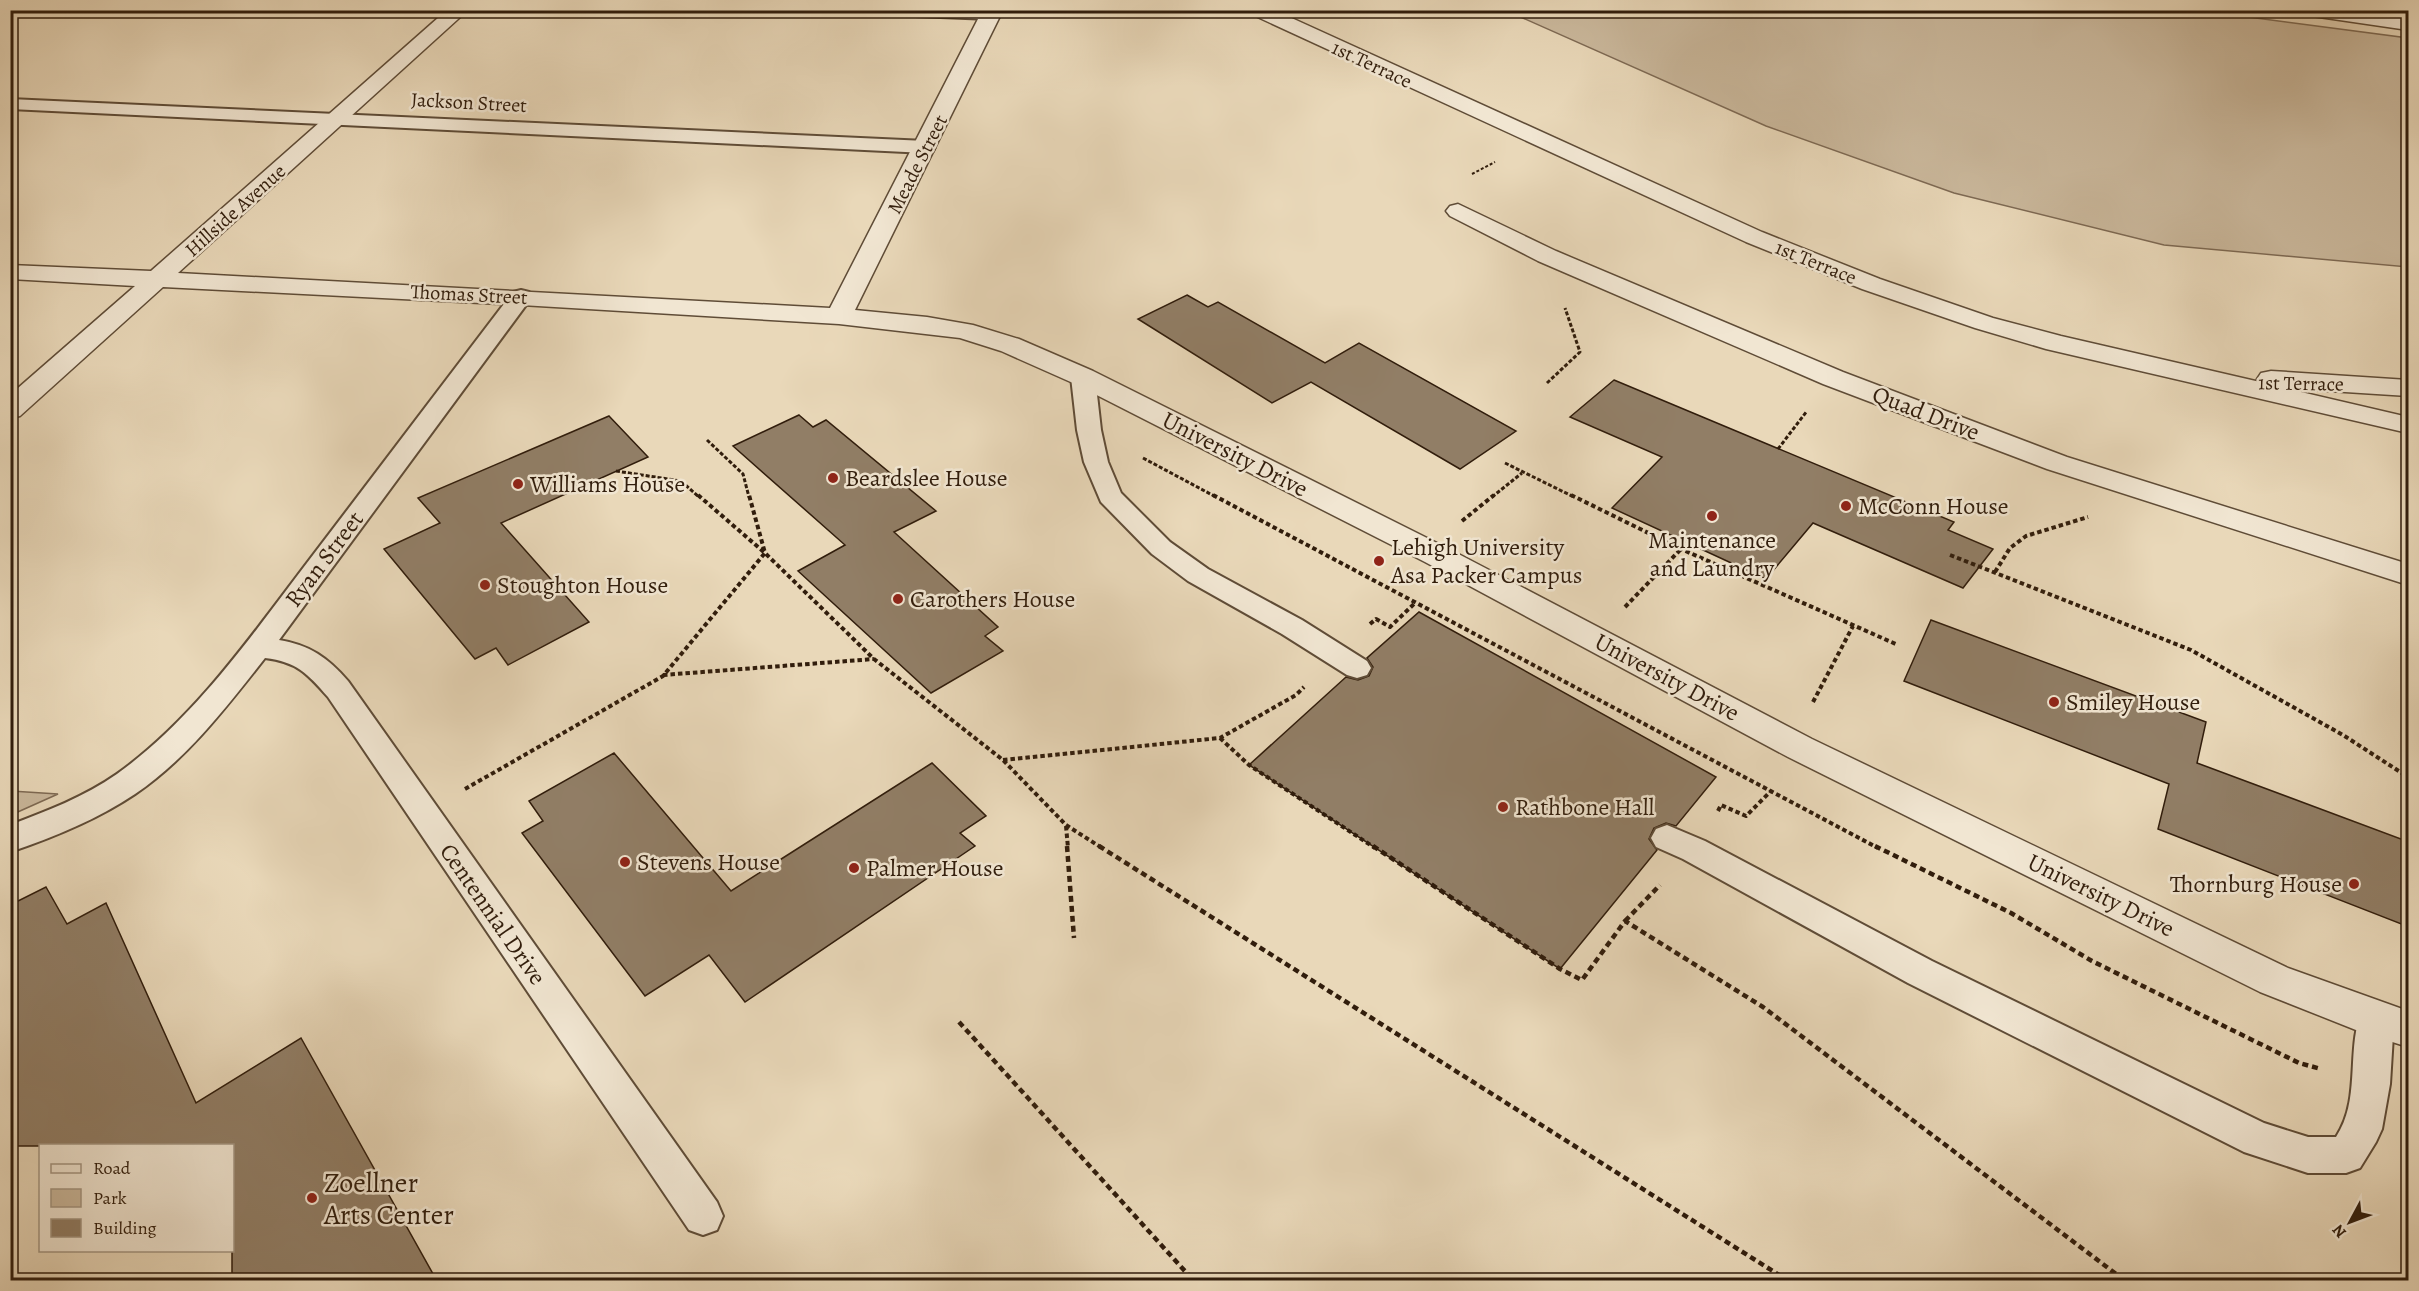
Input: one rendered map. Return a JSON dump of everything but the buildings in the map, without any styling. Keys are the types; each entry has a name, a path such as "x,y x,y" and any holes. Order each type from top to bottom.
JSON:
{"street":[{"name":"Hillside Avenue","path":"10,410 459,10"},
{"path":"903,10 992,12"},
{"name":"1st Terrace","path":"1258,10 1754,237 1871,284 2004,329 2230,385 2278,378 2409,388"},
{"path":"2312,10 2409,24"},
{"name":"Meade Street","path":"839,316 992,12"},
{"name":"Quad Drive","path":"1458,211 1547,256 1833,378 2057,463 2409,575"},
{"name":"Thomas Street","path":"10,272 521,297 839,316 927,325"},
{"name":"University Drive","path":"927,325 964,331 1010,345 1083,377 1426,550 1791,743 2274,980 2392,1024"},
{"path":"2230,385 2409,425"}],"lane":[{"name":"Jackson Street","path":"10,104 926,147"},
{"name":"Ryan Street","path":"10,839 104,798 144,769 218,696 258,647 521,297"},
{"path":"1083,377 1089,430 1096,462 1110,496 1161,548 1198,575 1348,661"},
{"name":"Centennial Drive","path":"258,647 295,651 318,665 338,689 703,1216"},
{"path":"1667,838 1694,850 1920,972 2257,1139 2308,1155 2346,1155 2363,1129 2371,1084 2392,1024"}],"path":[{"path":"1546,383 1580,352 1563,304"},
{"path":"1778,449 1810,408"},
{"path":"1089,430 1861,838 2011,913 2092,961 2299,1063 2371,1084"},
{"path":"707,440 743,474 765,553"},
{"path":"1505,463 1681,549 1898,645"},
{"path":"616,471 681,481 765,553 874,659 1004,760 1066,825 1787,1281"},
{"path":"1426,550 1522,473"},
{"path":"1995,572 2008,550 2015,544 2050,528 2091,516"},
{"path":"1594,639 1681,549"},
{"path":"423,813 663,676 765,553"},
{"path":"1950,555 2191,650 2343,735 2409,777"},
{"path":"1004,760 1220,738 1296,695 1348,661 1376,619 1390,627 1416,602"},
{"path":"1791,743 1853,626"},
{"path":"663,676 874,659"},
{"path":"1220,738 1249,765 1560,969 1582,980 1625,921 1762,1007 2124,1281"},
{"path":"1066,825 1074,938"},
{"path":"959,1022 1193,1281"},
{"path":"1773,1273 1779,1281"}],"green space":[{"path":"1507,11 2203,11 2408,38 2408,267 2164,245 1954,193 1766,126"},
{"path":"11,791 58,794 11,815"}],"place":[{"name":"Beardslee House","path":"833,478"},
{"name":"Williams House","path":"518,484"},
{"name":"McConn House","path":"1846,506"},
{"name":"Maintenance and Laundry","path":"1712,516"},
{"name":"Lehigh University Asa Packer Campus","path":"1379,561"},
{"name":"Stoughton House","path":"485,585"},
{"name":"Carothers House","path":"898,599"},
{"name":"Smiley House","path":"2054,702"},
{"name":"Rathbone Hall","path":"1503,807"},
{"name":"Stevens House","path":"625,862"},
{"name":"Palmer House","path":"854,868"},
{"name":"Thornburg House","path":"2354,884"},
{"name":"Zoellner Arts Center","path":"312,1198"}]}
